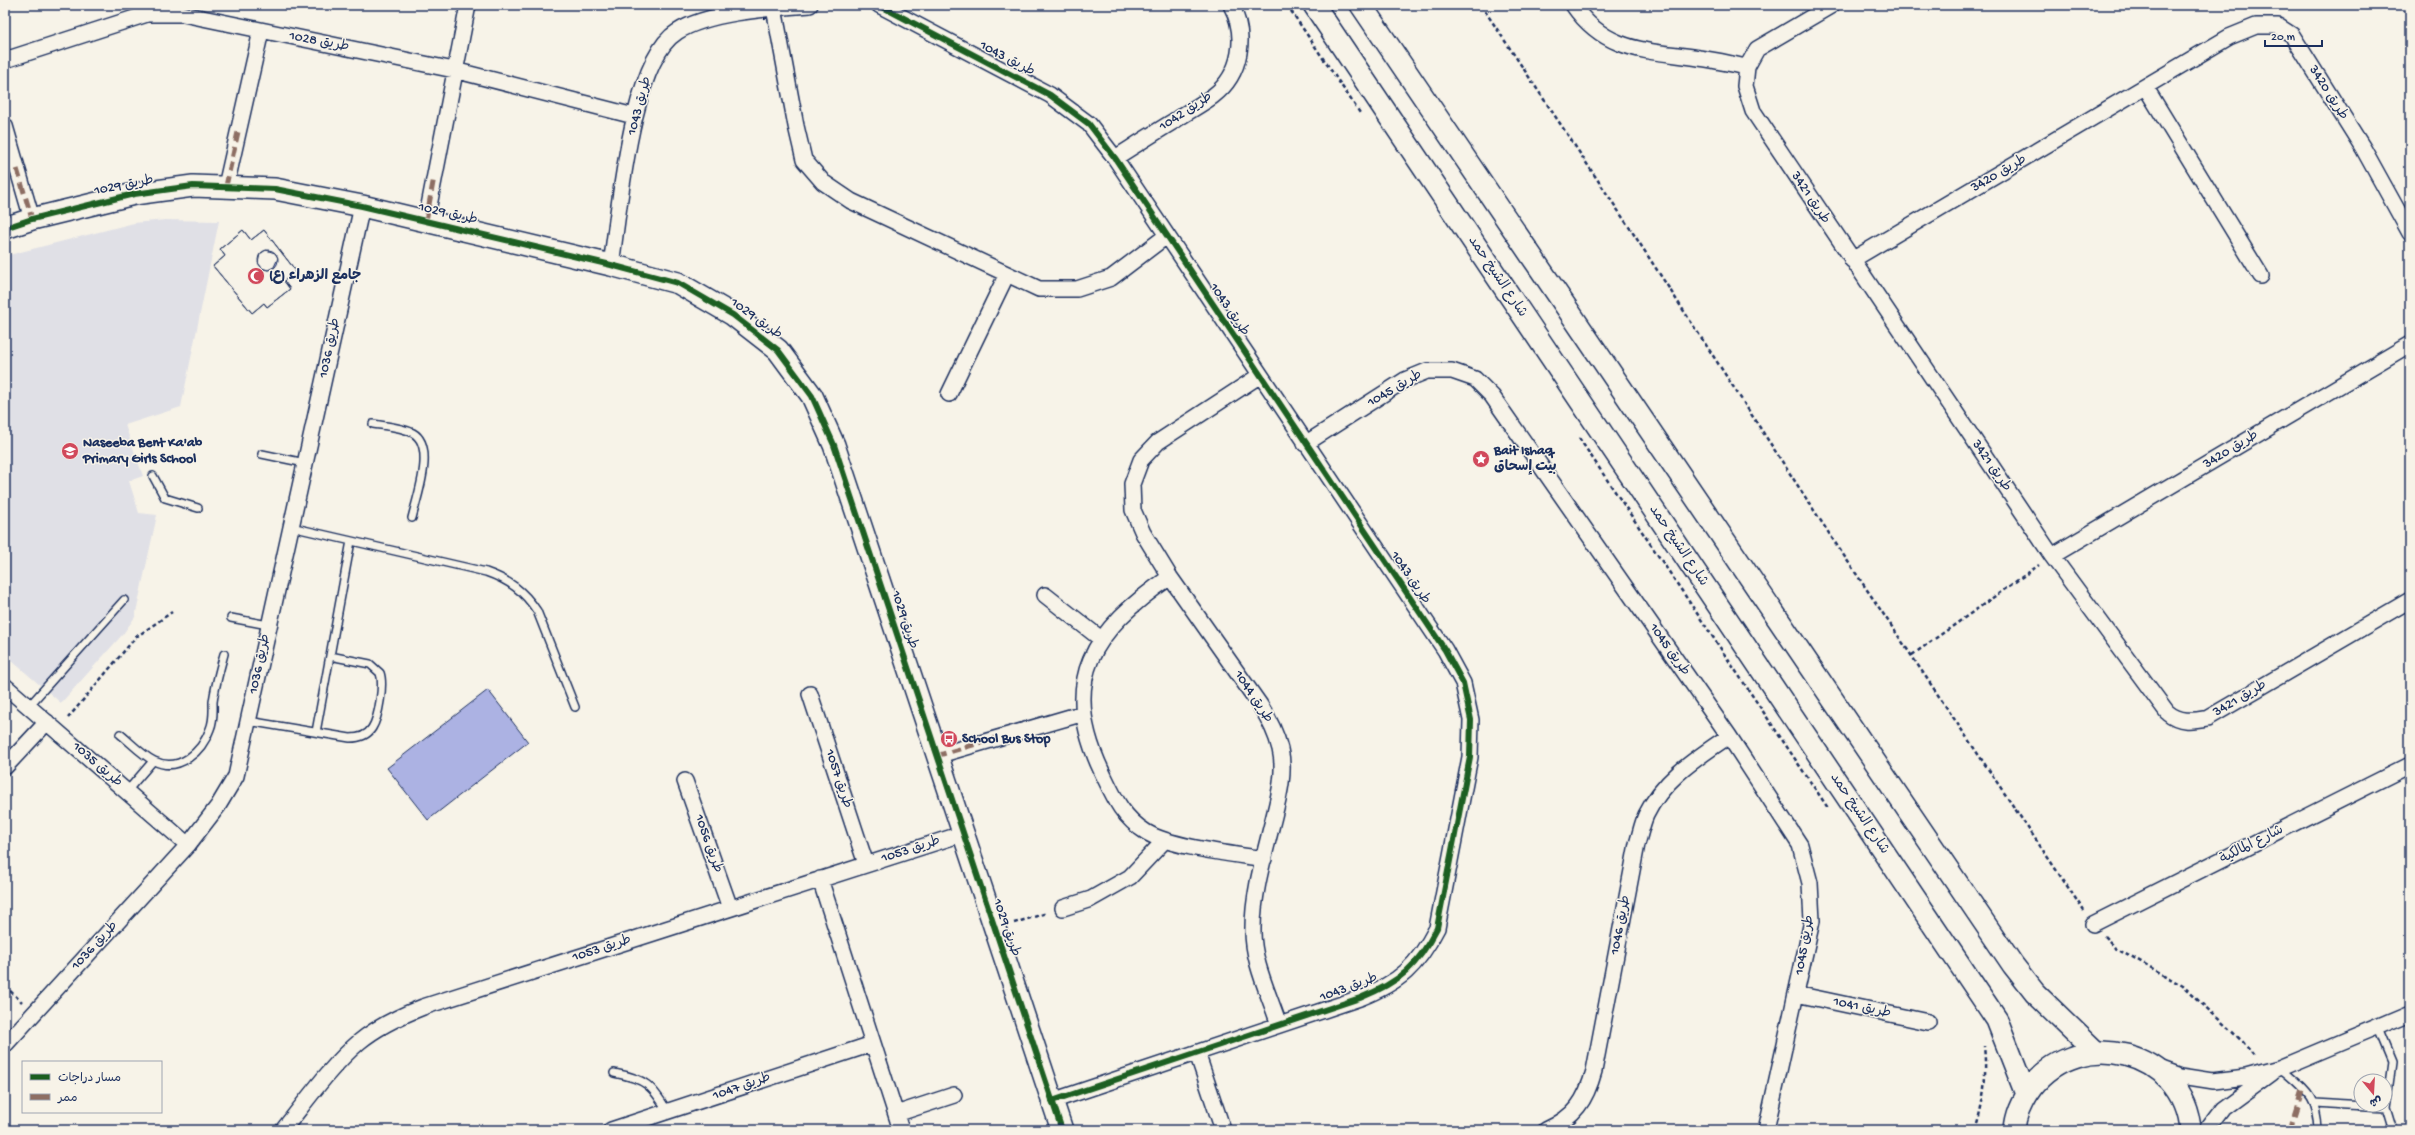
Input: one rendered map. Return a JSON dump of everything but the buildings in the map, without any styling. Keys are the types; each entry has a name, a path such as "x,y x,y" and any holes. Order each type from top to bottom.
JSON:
{"main road":[{"name":"شارع الشيخ حمد","path":"1314,5 1990,1009 2012,1056 2026,1094"},
{"path":"1361,5 2013,965 2035,993 2095,1051"},
{"name":"طريق 1029","path":"5,228 32,219 134,194 193,186 226,186 275,189 362,206 678,282 733,315 778,350 812,396 834,445 936,756 1062,1130"},
{"path":"2014,1130 2018,1110 2026,1094 2039,1078 2055,1064 2074,1056 2095,1051 2124,1054 2151,1065 2169,1080 2182,1099 2190,1121 2190,1130"}],"street":[{"path":"426,221 454,70 468,5"},
{"name":"طريق 1043","path":"611,265 634,116 644,81 660,51 676,32 704,20 774,8 810,5"},
{"name":"طريق 1043","path":"879,5 1050,95 1089,124 1115,158 1165,237 1445,650 1459,677 1471,720 1470,757 1436,928 1425,952 1407,973 1385,988 1052,1101"},
{"name":"طريق 1042","path":"1115,158 1214,95 1229,79 1238,60 1241,38 1238,17 1231,5"},
{"path":"1573,5 1594,28 1611,41 1630,49 1699,58 1747,68"},
{"name":"طريق 3421","path":"1832,5 1757,49 1747,68 1745,86 1753,111 2052,556 2167,712 2175,719 2188,722 2208,718 2410,600"},
{"path":"774,8 796,126 804,160 823,182 851,201 1039,289 1077,289 1111,278 1165,237"},
{"name":"طريق 1028","path":"5,60 147,10 183,14 454,70 634,116"},
{"name":"طريق 3420","path":"1852,260 2146,88 2230,37 2256,26 2278,26 2292,35 2363,148 2410,233"},
{"path":"226,186 261,30"},
{"path":"2146,88 2261,276"},
{"path":"5,126 32,219"},
{"name":"طريق 1036","path":"5,1045 188,845 218,806 236,776 268,625 362,206"},
{"path":"949,394 1008,274"},
{"name":"طريق 3420","path":"2052,556 2410,344"},
{"name":"طريق 1045","path":"1306,444 1405,380 1427,371 1452,370 1475,379 1492,396 1729,736 1800,845 1810,883 1812,921 1766,1130"},
{"name":"طريق 1044","path":"1259,376 1158,442 1140,460 1132,484 1133,510 1143,533 1170,577 1260,704 1273,726 1280,750 1282,774 1264,859 1253,929 1259,966 1279,1024"},
{"path":"1170,577 1137,600 1116,619 1101,639 1084,675 1084,713 1093,753 1121,812 1146,832 1164,841 1264,859"},
{"path":"1045,595 1101,639"},
{"name":"طريق 1035","path":"5,686 188,845"},
{"name":"طريق 1057","path":"810,694 866,864"},
{"path":"936,756 1084,713"},
{"path":"5,767 52,726"},
{"name":"طريق 1046","path":"1546,1130 1556,1125 1574,1111 1588,1092 1594,1071 1637,844 1646,815 1662,789 1684,767 1729,736"},
{"name":"شارع المالكية","path":"2093,924 2410,765"},
{"name":"طريق 1056","path":"686,781 730,908"},
{"name":"طريق 1053","path":"283,1130 334,1068 360,1042 389,1021 423,1006 962,834"},
{"path":"1063,908 1091,899 1130,877 1164,841"},
{"path":"820,879 901,1130"},
{"name":"طريق 1041","path":"1796,994 1928,1022"},
{"path":"2151,1065 2181,1076 2213,1081 2246,1077 2279,1068 2410,1013"},
{"name":"طريق 1047","path":"611,1130 872,1044"},
{"path":"1196,1053 1223,1130"},
{"path":"2207,1130 2223,1109 2279,1068"},
{"path":"896,1114 954,1095"}],"lane":[{"path":"374,424 413,434 424,447 425,458 412,518"},
{"path":"262,454 305,463"},
{"path":"153,476 165,498 198,508"},
{"path":"291,527 486,572 510,582 520,589 537,611 575,707"},
{"path":"316,732 351,541"},
{"path":"29,706 124,600"},
{"path":"232,618 268,625"},
{"path":"120,734 153,761 165,764 176,764 188,759 205,740 211,728 214,701 224,654"},
{"path":"248,721 350,738 358,738 366,734 375,720 382,686 380,673 370,664 330,656"},
{"path":"127,791 153,761"},
{"path":"2378,1026 2392,1062 2391,1073"},
{"path":"2279,1068 2302,1088 2314,1103 2317,1130"},
{"path":"614,1073 635,1077 647,1083 655,1090 668,1112"},
{"path":"2314,1103 2353,1105"},
{"path":"2388,1113 2393,1130"}],"path":[{"path":"1287,5 1362,116"},
{"path":"1481,5 1625,220 1832,538 2093,924 2114,947 2183,986 2243,1042 2257,1059 2279,1068"},
{"path":"1574,431 1832,814"},
{"path":"1912,655 2052,556"},
{"path":"52,726 136,637 172,612"},
{"path":"994,929 1063,908"},
{"path":"5,986 34,1014"},
{"path":"1975,1130 1982,1109 1987,1073 1984,1043"}],"shaded area":[{"name":"Naseeba Bent Ka'ab Primary Girls School","path":"165,220 219,221 181,407 125,425 143,476 129,481 139,513 157,515 135,617 123,634 61,703 5,655 5,256 134,223"}],"marked path":[{"path":"226,186 238,132"},
{"path":"17,169 32,219"},
{"path":"426,221 434,177"},
{"path":"936,756 996,738"},
{"path":"2291,1130 2291,1122 2302,1088"}],"cycle path":[{"path":"879,5 1050,95 1089,124 1115,158 1445,650 1463,683 1471,720 1470,757 1437,928 1430,942 1406,972 1386,986 1360,998 1052,1101"},
{"path":"5,228 32,219 134,194 193,186 275,189 362,206 611,265 678,283 733,315 778,350 812,396 834,445 1062,1130"}],"place":[{"name":"جامع الزهراء (ع)","path":"256,276"},
{"name":"Naseeba Bent Ka'ab Primary Girls School","path":"70,451"},
{"name":"Bait Ishaq بيت إسحاق","path":"1481,459"},
{"name":"School Bus Stop","path":"949,739"}]}
